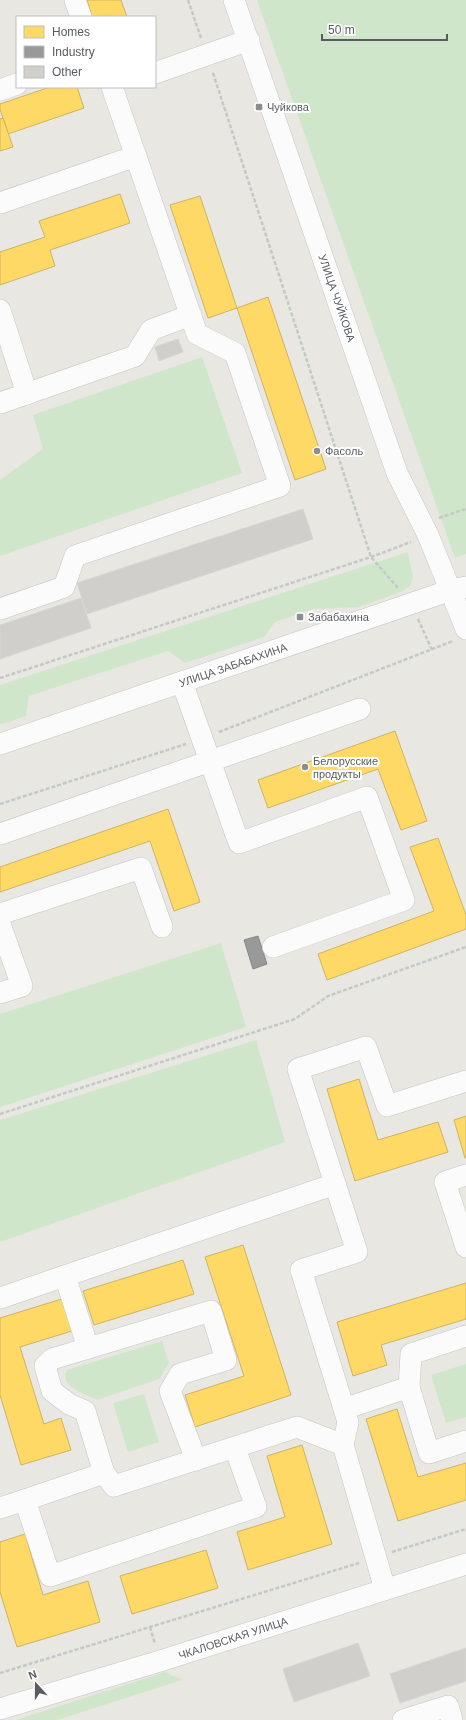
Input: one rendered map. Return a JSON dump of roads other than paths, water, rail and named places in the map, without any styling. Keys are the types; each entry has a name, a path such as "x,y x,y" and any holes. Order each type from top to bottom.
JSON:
{"street":[{"path":"75,0 81,16"},
{"name":"УЛИЦА ЧУЙКОВА","path":"234,0 397,472 428,535 459,589 463,634"},
{"path":"156,72 249,40"},
{"path":"0,90 16,84"},
{"path":"0,608 64,587 75,556 280,486 235,353 197,334 112,88"},
{"path":"0,203 136,156"},
{"path":"0,310 27,394"},
{"path":"0,403 135,356 151,330 191,315"},
{"name":"УЛИЦА ЗАБАБАХИНА","path":"0,744 459,589"},
{"path":"182,682 239,843 367,797 404,900 273,947"},
{"path":"0,834 360,709"},
{"path":"0,914 141,868 162,927"},
{"path":"0,924 22,986 0,993"},
{"path":"385,1590 343,1445 348,1422 301,1270 357,1252 298,1069 366,1047 387,1106 466,1081"},
{"path":"466,1175 445,1182 466,1247"},
{"path":"0,1298 335,1184"},
{"path":"65,1276 88,1348"},
{"path":"196,1460 170,1391 180,1374 226,1360 211,1311 52,1359 45,1366 52,1391 69,1404 85,1411 104,1473 114,1486 235,1448 297,1427 343,1445"},
{"path":"466,1336 411,1354 409,1387 429,1453 466,1441"},
{"path":"344,1409 409,1387"},
{"path":"25,1500 50,1576 256,1507 235,1448"},
{"path":"0,1508 104,1473"},
{"name":"ЧКАЛОВСКАЯ УЛИЦА","path":"0,1709 160,1661 466,1564"},
{"path":"403,1720 448,1706 452,1720"}],"place":[{"name":"Чуйкова","path":"259,107"},
{"name":"Фасоль","path":"317,451"},
{"name":"Забабахина","path":"300,617"},
{"name":"Белорусские продукты","path":"305,767"}]}
